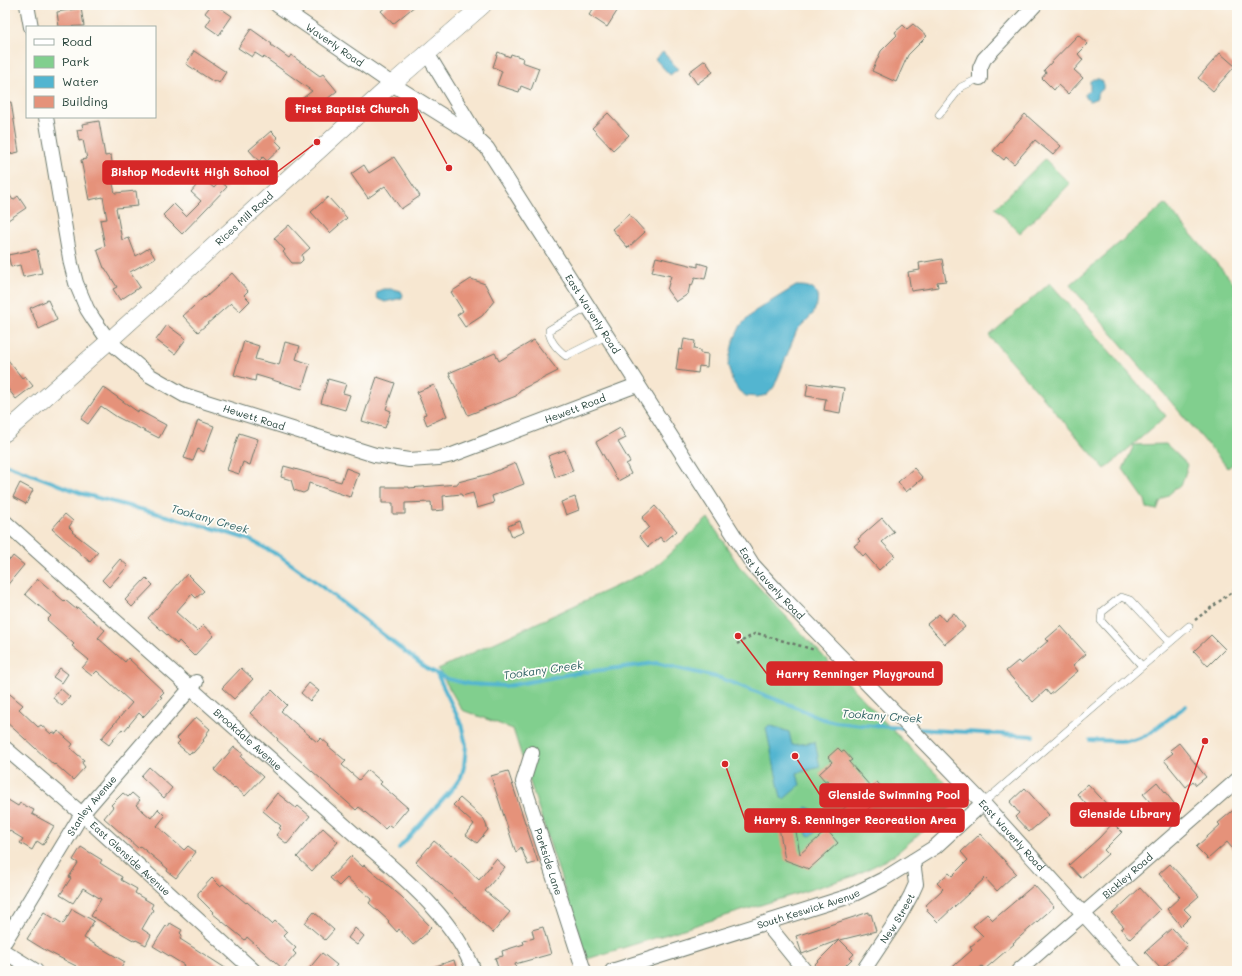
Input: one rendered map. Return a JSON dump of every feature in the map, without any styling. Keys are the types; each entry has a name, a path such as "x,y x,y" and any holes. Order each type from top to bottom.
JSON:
{"street":[{"path":"27,5 31,26"},
{"name":"Waverly Road","path":"277,5 392,84"},
{"name":"Rices Mill Road","path":"6,432 109,341 392,84 483,5"},
{"path":"980,78 980,68 984,59 1035,5"},
{"name":"East Waverly Road","path":"428,54 479,140"},
{"name":"East Waverly Road","path":"392,84 472,134 492,155 753,565 983,803 1135,971"},
{"name":"Hewett Road","path":"46,118 71,264 76,283 87,309 109,341 149,375 184,395 375,455 409,460 439,458 452,455 637,385"},
{"name":"Brookdale Avenue","path":"5,522 193,686 387,863 433,907 452,929 474,971"},
{"name":"Stanley Avenue","path":"5,941 82,814 193,686"},
{"name":"East Glenside Avenue","path":"5,748 82,814 254,971"},
{"name":"Parkside Lane","path":"532,753 523,782 584,971"},
{"name":"Bickley Road","path":"1018,971 1237,780"},
{"name":"South Keswick Avenue","path":"612,971 850,896 882,880 935,847 983,803"},
{"name":"New Street","path":"863,971 899,917 911,895 916,884 913,861"},
{"path":"766,923 806,971"},
{"path":"5,952 36,971"}],"lane":[{"path":"939,115 961,88 980,78"},
{"path":"588,307 549,330 549,337 558,350 566,356 606,336"},
{"path":"1142,666 1101,621 1102,612 1121,597 1130,600 1169,642"},
{"path":"983,803 1189,626"}],"path":[{"path":"1189,626 1237,588"},
{"path":"737,644 756,633 821,652"}],"green space":[{"path":"1045,159 1070,184 1020,233 995,208"},
{"path":"1165,204 1237,287 1237,460 1228,468 1070,285"},
{"path":"1050,283 1166,416 1105,469 989,336"},
{"path":"1166,444 1188,465 1182,483 1160,502 1157,510 1147,508 1145,500 1123,469 1134,445"},
{"path":"708,518 739,566 882,719 961,799 898,852 854,876 587,959 513,729 462,710 438,669 653,569"}],"water":[{"path":"663,52 678,69 670,75 655,59"},
{"path":"1099,79 1103,82 1103,89 1097,94 1097,98 1090,101 1085,98 1085,94 1090,90 1090,81"},
{"path":"796,286 808,287 813,289 818,294 817,304 813,314 797,330 774,387 767,395 757,397 746,396 739,391 732,380 728,365 733,342 741,325 755,311"},
{"path":"383,289 401,291 403,295 402,298 385,302 378,299 376,295 378,291"},
{"path":"769,725 789,732 792,745 815,742 820,767 797,773 800,785 784,799 781,798 766,728"},
{"path":"806,807 823,814 825,823 811,836 807,835 802,811"}],"building":[{"path":"211,5 216,5 232,16 219,35 206,26 211,18 205,13"},
{"path":"388,5 416,5 393,24 381,11"},
{"path":"596,5 621,5 607,27 589,15"},
{"path":"81,8 84,26 59,26 57,12"},
{"path":"913,24 927,36 908,55 896,82 872,71 881,51 897,35 895,32 903,25 907,29"},
{"path":"251,29 289,58 291,55 320,76 323,74 337,91 310,113 299,101 312,91 264,57 263,58 255,53 252,57 238,48"},
{"path":"1078,35 1088,44 1078,54 1083,60 1074,70 1083,78 1068,94 1058,85 1054,90 1042,78 1046,73 1044,70"},
{"path":"194,51 226,72 219,83 215,80 214,82 186,64"},
{"path":"498,52 510,57 511,54 523,58 522,62 539,68 531,90 521,86 519,92 497,85 502,71 493,67"},
{"path":"1220,53 1235,66 1213,91 1198,78"},
{"path":"705,60 713,72 697,84 689,72"},
{"path":"11,102 19,152 5,155 5,103"},
{"path":"608,113 629,135 613,150 592,128"},
{"path":"1025,114 1061,146 1053,155 1035,140 1014,164 1006,157 1004,160 993,151"},
{"path":"99,121 105,156 111,155 113,170 110,170 115,193 136,191 138,206 116,208 122,240 129,238 136,256 149,248 155,258 130,272 140,287 120,300 113,289 117,287 104,268 97,249 105,246 100,220 107,219 103,197 89,200 81,160 87,159 83,140 79,141 77,130 83,129 82,124"},
{"path":"271,131 278,138 275,140 282,147 267,161 263,157 259,161 249,150"},
{"path":"394,157 420,196 401,209 385,186 368,198 351,174 364,165 369,173"},
{"path":"202,173 211,180 208,183 214,188 220,181 227,187 182,234 163,215 174,204 186,216 201,201 191,192 196,186 193,183"},
{"path":"5,188 13,200 18,196 26,208 5,222"},
{"path":"328,197 347,218 330,233 311,212"},
{"path":"629,214 645,232 628,248 612,229"},
{"path":"289,225 310,248 302,255 303,260 300,263 292,263 283,252 285,250 274,238"},
{"path":"37,249 42,273 23,277 20,265 11,267 8,255"},
{"path":"656,257 698,267 698,263 708,266 705,279 695,277 692,286 690,285 688,294 676,302 667,290 671,276 652,272"},
{"path":"942,259 946,281 937,282 938,287 911,291 908,272 920,270 919,263"},
{"path":"232,273 248,291 244,295 250,301 240,311 231,303 198,332 183,316"},
{"path":"471,279 485,284 494,301 482,316 465,327 457,315 463,311 451,292"},
{"path":"48,300 57,320 39,329 30,308"},
{"path":"167,325 186,339 175,354 156,340"},
{"path":"684,339 695,341 694,349 700,350 700,353 708,354 707,367 699,366 698,373 676,370 679,349 682,350"},
{"path":"534,340 558,371 520,390 516,396 468,415 449,373 495,353 499,361"},
{"path":"244,341 259,346 255,359 279,365 285,342 300,346 296,359 310,364 302,389 256,375 255,381 234,375"},
{"path":"5,356 22,378 25,376 33,386 16,399 5,385"},
{"path":"377,377 395,383 386,409 391,411 385,428 362,421"},
{"path":"328,379 346,384 343,393 350,395 345,410 321,403"},
{"path":"808,383 844,388 840,413 824,410 826,399 806,396"},
{"path":"434,385 447,416 427,425 423,415 426,414 417,392"},
{"path":"103,387 138,412 138,410 166,425 159,438 117,417 101,406 88,424 81,419"},
{"path":"198,420 214,426 204,452 198,449 193,461 184,458"},
{"path":"620,428 626,438 618,442 630,462 626,464 631,474 618,481 596,442"},
{"path":"239,433 258,439 250,465 243,462 239,474 227,470"},
{"path":"565,450 573,471 555,477 548,456"},
{"path":"516,463 524,484 492,496 494,503 477,508 473,493 462,496 461,494 443,496 444,510 432,511 431,502 405,503 405,514 393,514 393,503 382,503 382,487 409,488 458,484 458,482 489,474"},
{"path":"284,466 341,482 346,468 359,473 350,497 309,483 307,491 303,493 294,490 291,480 281,477"},
{"path":"914,468 923,478 906,492 898,482"},
{"path":"20,483 33,490 26,504 13,497"},
{"path":"575,497 579,510 566,515 561,502"},
{"path":"655,506 677,531 664,542 660,537 648,547 639,536 649,527 642,518"},
{"path":"65,514 73,521 69,527 73,531 72,532 98,552 90,562 52,529"},
{"path":"882,518 894,532 882,542 895,556 879,570 865,554 863,556 854,546 860,541 858,539"},
{"path":"520,521 524,532 512,537 508,526"},
{"path":"13,556 24,565 5,588 5,557 10,560"},
{"path":"120,559 128,566 109,587 102,580"},
{"path":"187,574 204,591 196,598 192,594 176,612 197,631 203,625 214,635 194,656 179,641 177,644 148,618"},
{"path":"146,578 153,585 132,607 125,600"},
{"path":"38,579 64,601 65,600 76,609 77,607 105,630 98,638 125,662 128,658 164,692 160,696 162,697 143,717 139,713 124,731 122,729 109,745 101,739 132,703 97,671 92,676 82,668 89,660 72,646 74,644 47,620 51,616 25,594"},
{"path":"954,613 965,627 945,644 927,624 939,614 945,621"},
{"path":"1061,626 1086,654 1073,665 1078,671 1050,695 1046,690 1033,702 1006,671 1018,661 1021,664 1048,641 1046,639"},
{"path":"1211,635 1225,649 1208,666 1194,651"},
{"path":"60,668 68,674 62,683 53,677"},
{"path":"241,668 253,679 234,699 222,688"},
{"path":"309,683 319,691 310,701 301,693"},
{"path":"60,688 70,697 62,706 53,698"},
{"path":"5,690 23,705 19,709 38,727 41,725 51,734 53,732 56,734 58,731 73,744 70,748 84,760 82,763 85,767 73,780 5,721"},
{"path":"272,690 287,705 281,711 317,742 321,738 329,745 328,746 346,761 342,765 359,780 368,770 382,782 380,784 408,808 392,827 389,825 385,829 359,807 356,810 277,740 278,739 250,713"},
{"path":"196,717 210,729 203,740 204,741 193,753 191,752 189,754 177,744 180,741 177,738"},
{"path":"1179,743 1206,777 1196,785 1193,781 1186,787 1164,760 1173,753 1170,750"},
{"path":"234,747 243,754 241,757 263,777 245,796 214,770"},
{"path":"838,748 842,752 844,751 852,760 849,762 871,787 877,782 889,795 881,801 879,799 860,816 863,818 854,826 841,811 849,804 827,780 825,781 819,774 832,762 828,757"},
{"path":"149,767 172,788 164,798 141,776"},
{"path":"508,771 538,862 528,865 521,847 516,853 491,776"},
{"path":"1157,782 1177,807 1164,818 1143,794"},
{"path":"1088,784 1113,811 1102,822 1077,794"},
{"path":"1025,788 1049,815 1029,832 1015,817 1019,813 1010,802"},
{"path":"123,793 128,797 132,793 140,800 136,805 151,818 158,809 165,816 157,826 184,850 188,846 196,852 176,878 167,871 168,869 140,846 138,848 104,818 113,807 111,805"},
{"path":"277,793 296,808 298,806 310,816 287,844 276,835 281,829 279,828 281,826 263,811"},
{"path":"5,798 18,806 20,803 34,810 32,814 54,826 43,845 37,841 32,850 20,843 23,839 5,828"},
{"path":"460,798 484,819 488,830 477,843 466,835 474,824 453,805"},
{"path":"1237,807 1237,854 1227,842 1208,859 1196,847 1220,825 1218,823"},
{"path":"794,820 800,854 827,830 838,843 809,869 785,860 778,822"},
{"path":"1113,823 1122,832 1104,850 1108,854 1081,878 1069,865"},
{"path":"323,828 338,842 312,871 297,857"},
{"path":"980,834 1016,873 997,891 985,878 938,922 927,911 928,909 925,906 943,889 937,883 949,873 952,876 968,860 961,852"},
{"path":"434,841 451,854 479,880 496,859 505,867 485,891 510,912 493,933 416,862"},
{"path":"81,847 102,860 100,863 122,877 121,880 137,889 135,893 153,904 151,908 153,910 142,929 151,935 146,945 136,940 135,941 91,916 101,899 83,888 73,903 60,895 71,878 69,877 78,863 73,860"},
{"path":"351,856 402,897 431,927 428,930 429,931 413,945 399,929 397,932 388,922 389,921 369,903 372,899 347,878 339,886 330,878"},
{"path":"1170,864 1199,896 1184,909 1191,916 1181,926 1167,909 1180,897 1159,874"},
{"path":"212,878 220,886 223,884 246,903 247,902 272,924 275,921 287,932 283,936 296,948 293,951 296,954 283,969 247,937 245,940 212,913 213,912 198,897 198,893"},
{"path":"1034,885 1054,907 985,969 982,966 976,971 948,971 972,950 970,947 983,936 973,926 987,914 993,920"},
{"path":"1140,888 1160,910 1130,939 1121,929 1124,927 1112,914"},
{"path":"72,909 94,921 84,938 125,962 119,971 81,971 75,967 76,966 27,939 44,912 63,924"},
{"path":"314,912 334,930 325,940 305,923"},
{"path":"869,912 876,931 840,940 854,954 850,958 852,959 840,971 813,971 812,967 839,940 802,954 796,936"},
{"path":"170,923 182,930 180,933 182,935 180,939 230,971 180,971 184,965 153,946 166,926 168,927"},
{"path":"543,927 551,954 515,964 516,968 506,971 499,971 495,958 503,956 502,951 524,944 523,941 534,938 532,930"},
{"path":"355,928 364,936 357,945 348,938"},
{"path":"1172,928 1188,945 1161,969 1145,952"},
{"path":"322,953 337,965 332,971 307,971"},
{"path":"454,960 457,971 427,971 427,969"}],"waterway":[{"name":"Tookany Creek","path":"5,464 83,494 212,528 250,540 280,556 312,579 426,668 448,679 469,684 507,686 570,674 656,663 720,678 820,718 835,722 905,728"},
{"path":"399,848 453,788 461,777 464,767 466,745 461,724 438,676"},
{"name":"Tookany Creek","path":"1090,740 1134,740 1147,735 1186,706"},
{"name":"Tookany Creek","path":"915,729 1033,736"}],"place":[{"name":"Bishop Mcdevitt High School","path":"317,142"},
{"name":"First Baptist Church","path":"449,168"},
{"name":"Harry Renninger Playground","path":"738,636"},
{"name":"Glenside Library","path":"1205,741"},
{"name":"Glenside Swimming Pool","path":"795,756"},
{"name":"Harry S. Renninger Recreation Area","path":"725,764"}]}
